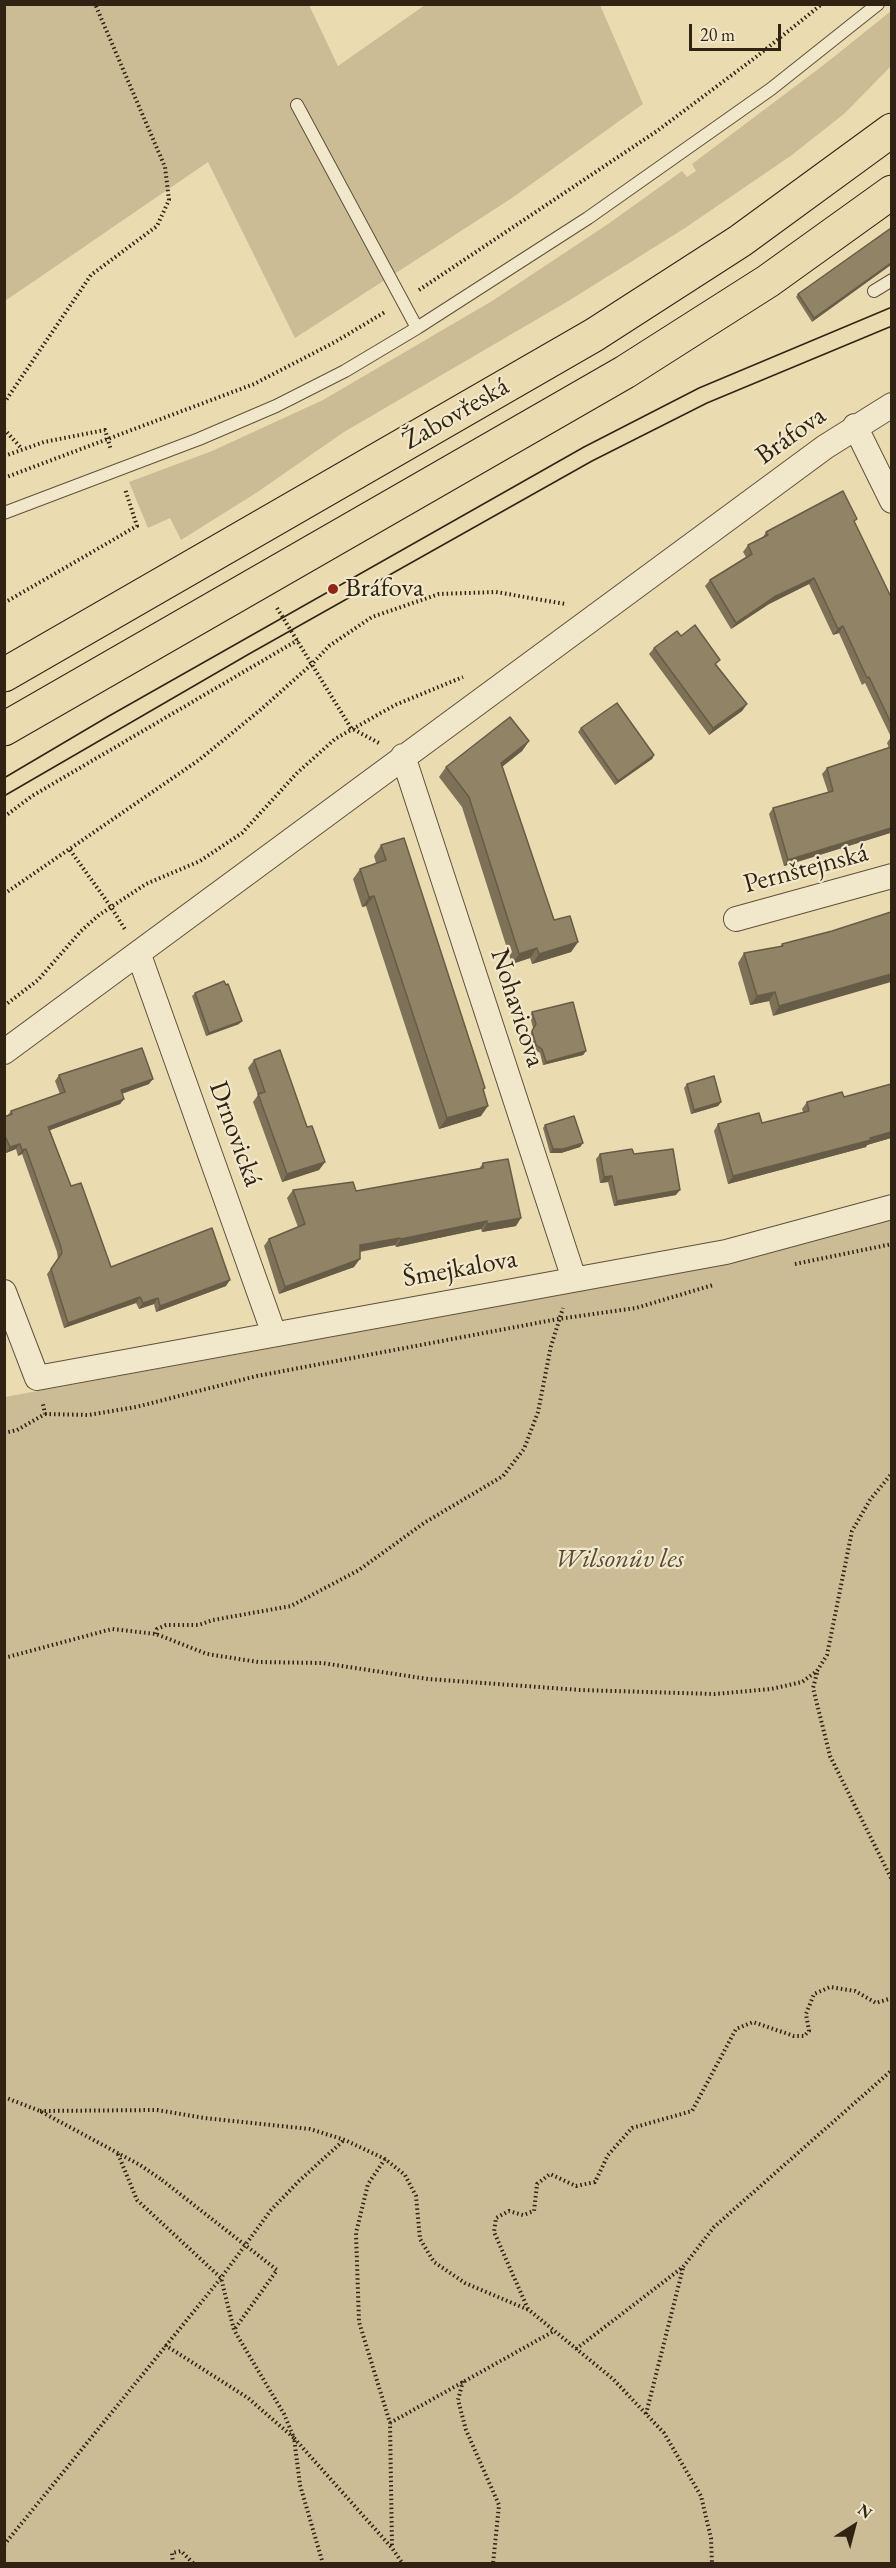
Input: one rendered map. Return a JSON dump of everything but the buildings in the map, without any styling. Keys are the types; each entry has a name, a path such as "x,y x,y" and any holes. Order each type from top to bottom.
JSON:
{"highway":[{"name":"Žabovřeská","path":"4,675 594,335 740,241 891,130"},
{"name":"Žabovřeská","path":"4,729 625,372 768,281 891,192"}],"street":[{"name":"Bráfova","path":"4,1052 140,954 403,756 855,426 891,405"},
{"path":"855,426 891,501"},
{"name":"Nohavicova","path":"403,756 574,1279"},
{"name":"Pernštejnská","path":"736,919 891,876"},
{"name":"Drnovická","path":"140,954 274,1334"},
{"name":"Šmejkalova","path":"37,1378 726,1252 891,1207"},
{"path":"4,1292 37,1378"}],"lane":[{"path":"4,513 199,439 276,406 345,371 417,328 617,197 771,89 878,4"},
{"path":"297,105 417,328"},
{"path":"874,291 891,280"}],"path":[{"path":"4,403 91,275 157,226 169,200 165,167 95,4"},
{"path":"4,477 254,384 335,342 401,302 657,131 822,4"},
{"path":"4,429 22,449"},
{"path":"4,456 22,449 105,430 108,440"},
{"path":"4,603 137,526 118,470"},
{"path":"4,894 199,760 312,664 329,646 372,617 439,594 496,592 576,606"},
{"path":"275,604 351,728 403,756"},
{"path":"4,817 32,796 298,640"},
{"path":"4,1006 38,980 81,931 111,907 147,884 200,861 243,833 297,773 351,728 395,705 472,673"},
{"path":"70,850 111,907"},
{"path":"794,1265 891,1244"},
{"path":"156,1634 157,1629 166,1625 199,1625 213,1620 291,1606 359,1570 424,1523 503,1476 524,1449 538,1412 558,1319 574,1279"},
{"path":"4,1433 17,1430 45,1414 89,1415 136,1407 257,1376 558,1319 636,1308 716,1284"},
{"path":"37,1378 45,1414"},
{"path":"891,1475 870,1500 852,1531 835,1623 827,1655 817,1671 813,1688 830,1756 891,1880"},
{"path":"4,1658 112,1629 156,1634 207,1654 258,1662 322,1663 428,1679 580,1690 715,1694 771,1689 802,1682 817,1671"},
{"path":"529,2310 494,2232 496,2218 509,2211 523,2215 534,2211 537,2184 550,2174 576,2186 595,2182 608,2155 632,2128 692,2111 736,2030 753,2022 794,2036 804,2036 809,2031 806,2014 814,1994 830,1987 855,1991 876,2003 891,1998"},
{"path":"576,2349 683,2267 714,2227 891,2070"},
{"path":"4,2097 40,2111 140,2165 278,2270 234,2330"},
{"path":"40,2111 157,2110 204,2118 310,2129 345,2140 385,2159 405,2175 416,2196 420,2239 434,2262 465,2283 529,2310 613,2379 664,2433 701,2496 711,2538 712,2564"},
{"path":"4,2545 220,2278 271,2211 299,2181 345,2140"},
{"path":"118,2154 137,2200 220,2278 234,2330 284,2414 294,2438 300,2485 323,2564"},
{"path":"385,2159 369,2184 356,2233 359,2322 390,2423 392,2548"},
{"path":"646,2414 683,2267"},
{"path":"390,2423 554,2331"},
{"path":"165,2345 248,2398 294,2438 392,2548 403,2564"},
{"path":"463,2381 458,2400 466,2430 499,2505 493,2564"},
{"path":"173,2564 172,2553 181,2551 194,2564"}],"green space":[{"path":"5,5 309,5 338,66 425,5 600,5 643,104 512,198 295,338 208,162 5,301"},
{"path":"891,11 891,66 845,113 792,155 685,228 570,300 344,432 256,493 181,540 170,518 148,528 129,482 212,451 323,400 492,301 608,224 682,171 687,177 696,171 692,164"},
{"name":"Wilsonův les","path":"891,1220 891,2563 5,2563 5,1397 729,1264"}],"tram line":[{"path":"4,778 109,716 584,447 699,388 892,307"},
{"path":"4,796 249,654 592,461 707,403 892,326"}],"place":[{"name":"Bráfova","path":"333,589"}]}
